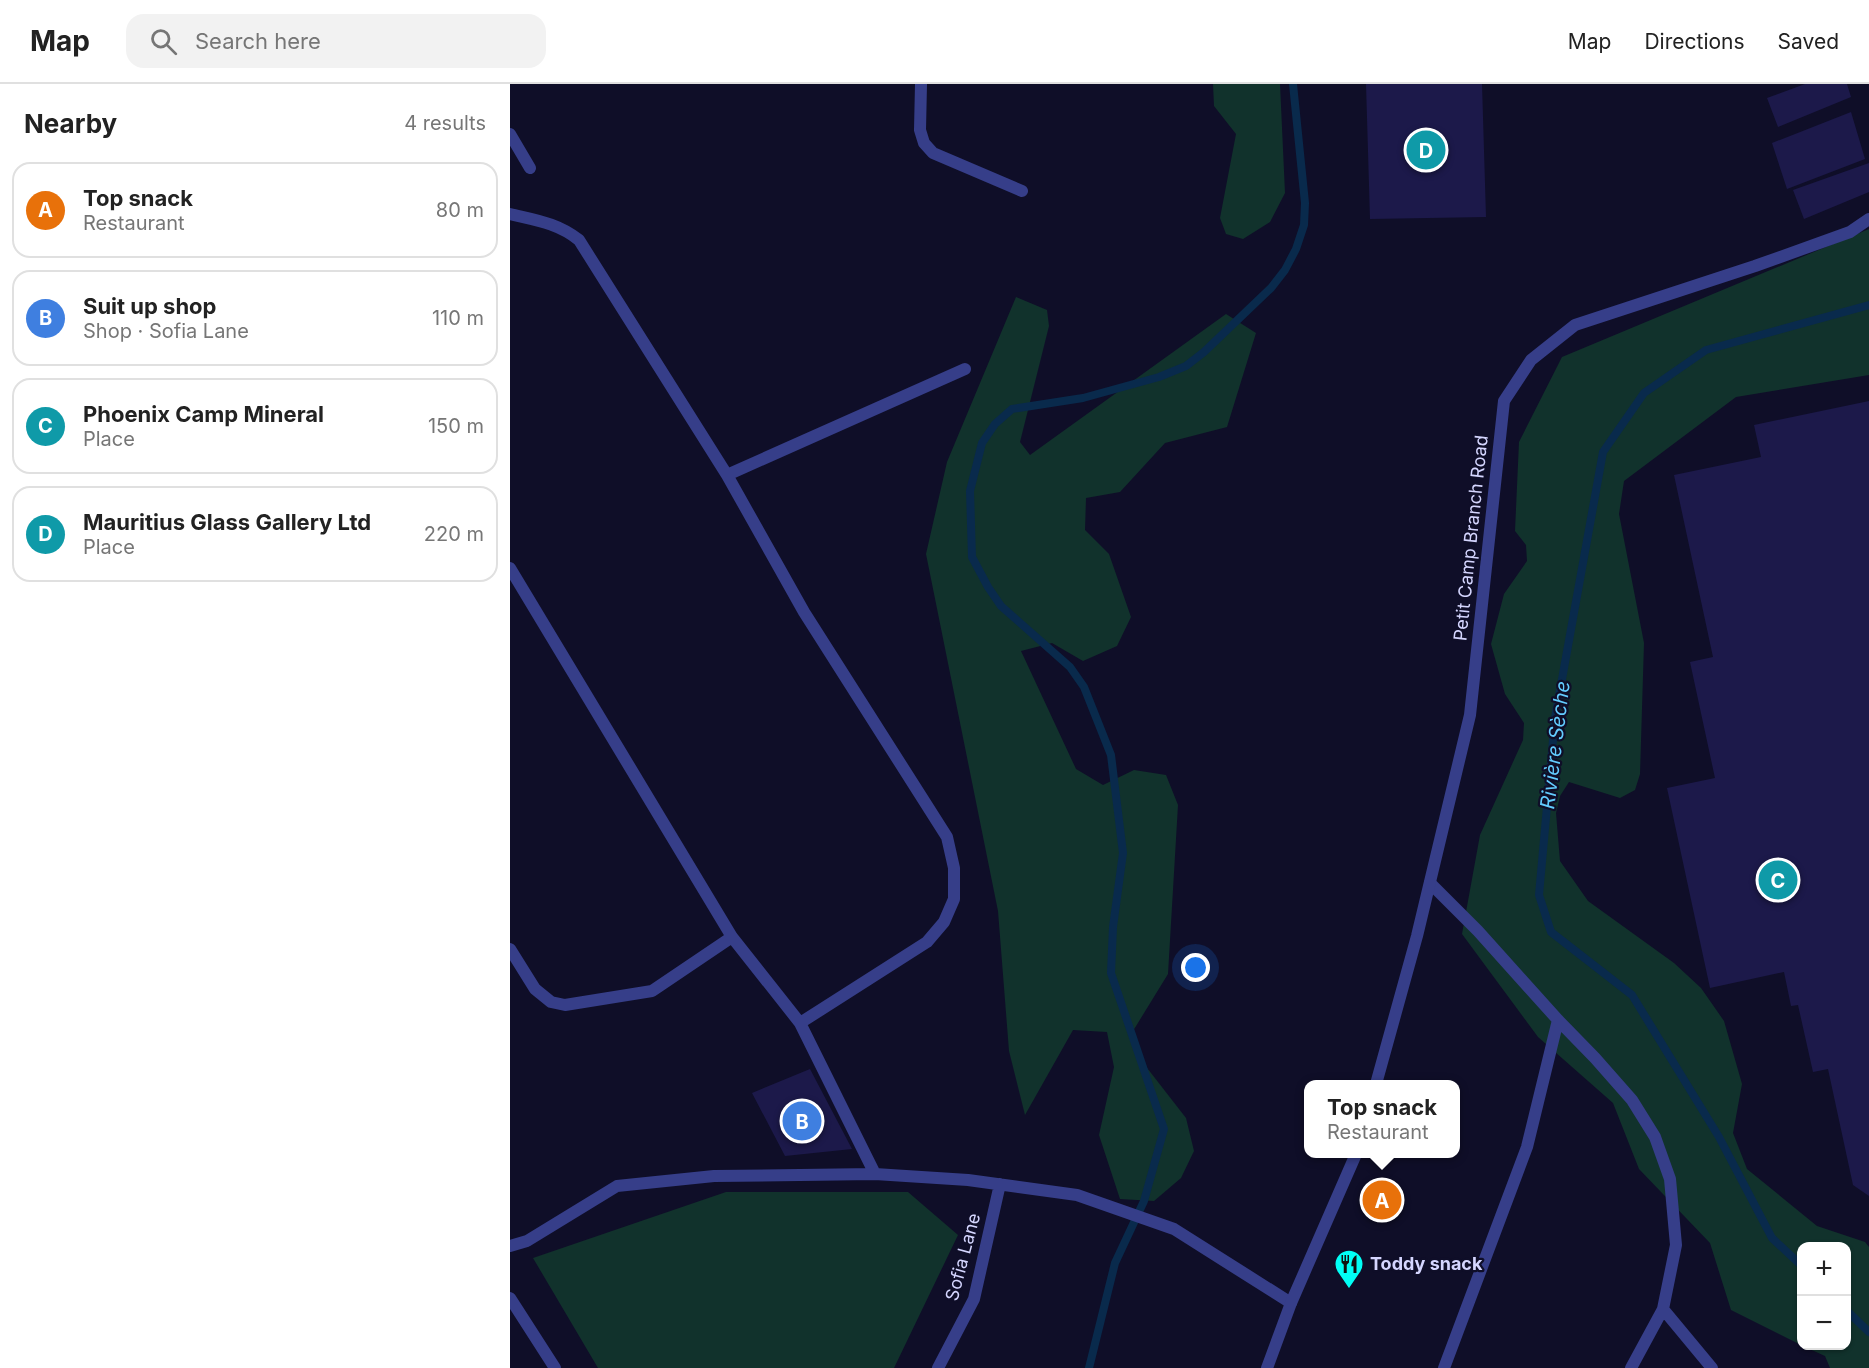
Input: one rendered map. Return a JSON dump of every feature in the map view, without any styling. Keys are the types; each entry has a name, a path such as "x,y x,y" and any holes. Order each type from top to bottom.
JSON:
{"street":[{"path":"921,84 920,130 924,143 933,153 1022,191"},
{"path":"510,134 530,168"},
{"path":"510,214 550,223 568,231 579,240 727,475 804,612 947,837 954,868 954,899 944,922 927,942 800,1023"},
{"name":"Petit Camp Branch Road","path":"1377,1080 1417,936 1470,715 1504,401 1531,360 1575,325 1850,232 1869,219"},
{"path":"727,475 964,369"},
{"path":"510,568 515,588 732,937 800,1023 875,1174"},
{"path":"1430,883 1595,1058 1632,1100 1655,1137 1670,1179 1676,1245 1663,1309 1631,1368"},
{"path":"510,949 535,989 551,1002 565,1005 652,991 732,937"},
{"path":"1444,1368 1527,1147 1558,1020"},
{"path":"1267,1368 1291,1303 1354,1158"},
{"path":"510,1246 527,1240 617,1186 714,1176 875,1174 968,1180 1077,1195 1174,1230 1291,1303"},
{"name":"Sofia Lane","path":"938,1368 974,1299 1000,1185"},
{"path":"510,1298 555,1368"},
{"path":"1663,1309 1712,1368"}],"green space":[{"path":"1213,84 1280,84 1285,193 1270,222 1243,239 1226,234 1220,218 1236,134 1214,106"},
{"path":"1869,229 1869,375 1736,397 1624,481 1619,514 1644,643 1640,774 1635,790 1620,798 1569,782 1560,796 1556,813 1560,861 1588,901 1674,963 1701,988 1724,1021 1742,1084 1733,1133 1747,1169 1817,1226 1865,1242 1869,1247 1869,1368 1830,1368 1825,1356 1812,1350 1851,1350 1851,1242 1797,1242 1797,1343 1731,1310 1710,1243 1639,1169 1613,1103 1538,1037 1462,934 1480,835 1523,740 1524,723 1505,694 1491,644 1504,594 1527,561 1526,545 1515,531 1519,442 1562,357"},
{"path":"1016,297 1047,310 1049,326 1020,442 1030,455 1226,314 1256,333 1227,427 1165,443 1120,492 1086,498 1085,530 1109,554 1131,617 1117,646 1083,661 1052,643 1021,651 1076,769 1103,785 1134,770 1166,775 1178,805 1168,974 1133,1031 1144,1064 1186,1118 1194,1151 1181,1178 1154,1201 1120,1199 1099,1135 1114,1067 1107,1032 1073,1030 1025,1115 1009,1051 998,911 926,554 947,462"},
{"path":"726,1192 908,1192 958,1235 894,1368 598,1368 533,1258"}],"building":[{"path":"1366,84 1482,84 1486,217 1370,219"},
{"path":"1805,84 1847,84 1851,97 1778,127 1767,98"},
{"path":"1851,112 1865,159 1787,189 1772,143"},
{"path":"1869,163 1869,192 1804,219 1793,190"},
{"path":"1869,401 1869,1196 1853,1185 1828,1069 1813,1072 1798,1005 1791,1006 1784,972 1710,988 1667,788 1715,778 1690,662 1713,657 1674,475 1761,457 1754,425"},
{"path":"810,1069 852,1149 785,1156 752,1093"}],"waterway":[{"path":"1089,1368 1115,1263 1144,1201 1164,1129 1111,973 1113,927 1123,853 1111,755 1084,687 1070,667 1001,606 988,587 972,557 970,491 982,443 995,424 1012,409 1083,398 1159,377 1186,366 1204,352 1271,288 1285,270 1296,249 1304,225 1305,203 1293,84"},
{"name":"Rivière Sèche","path":"1797,1261 1772,1238 1719,1137 1632,995 1551,932 1539,895 1555,718 1603,452 1644,393 1706,350 1869,305"},
{"name":"Rivière Sèche","path":"1851,1315 1869,1332"}],"place":[{"name":"Mauritius Glass Gallery Ltd","path":"1426,150"},
{"name":"Phoenix Camp Mineral","path":"1778,880"},
{"name":"Suit up shop","path":"802,1121"},
{"name":"Top snack","path":"1382,1200"},
{"name":"Toddy snack","path":"1349,1290"}]}
